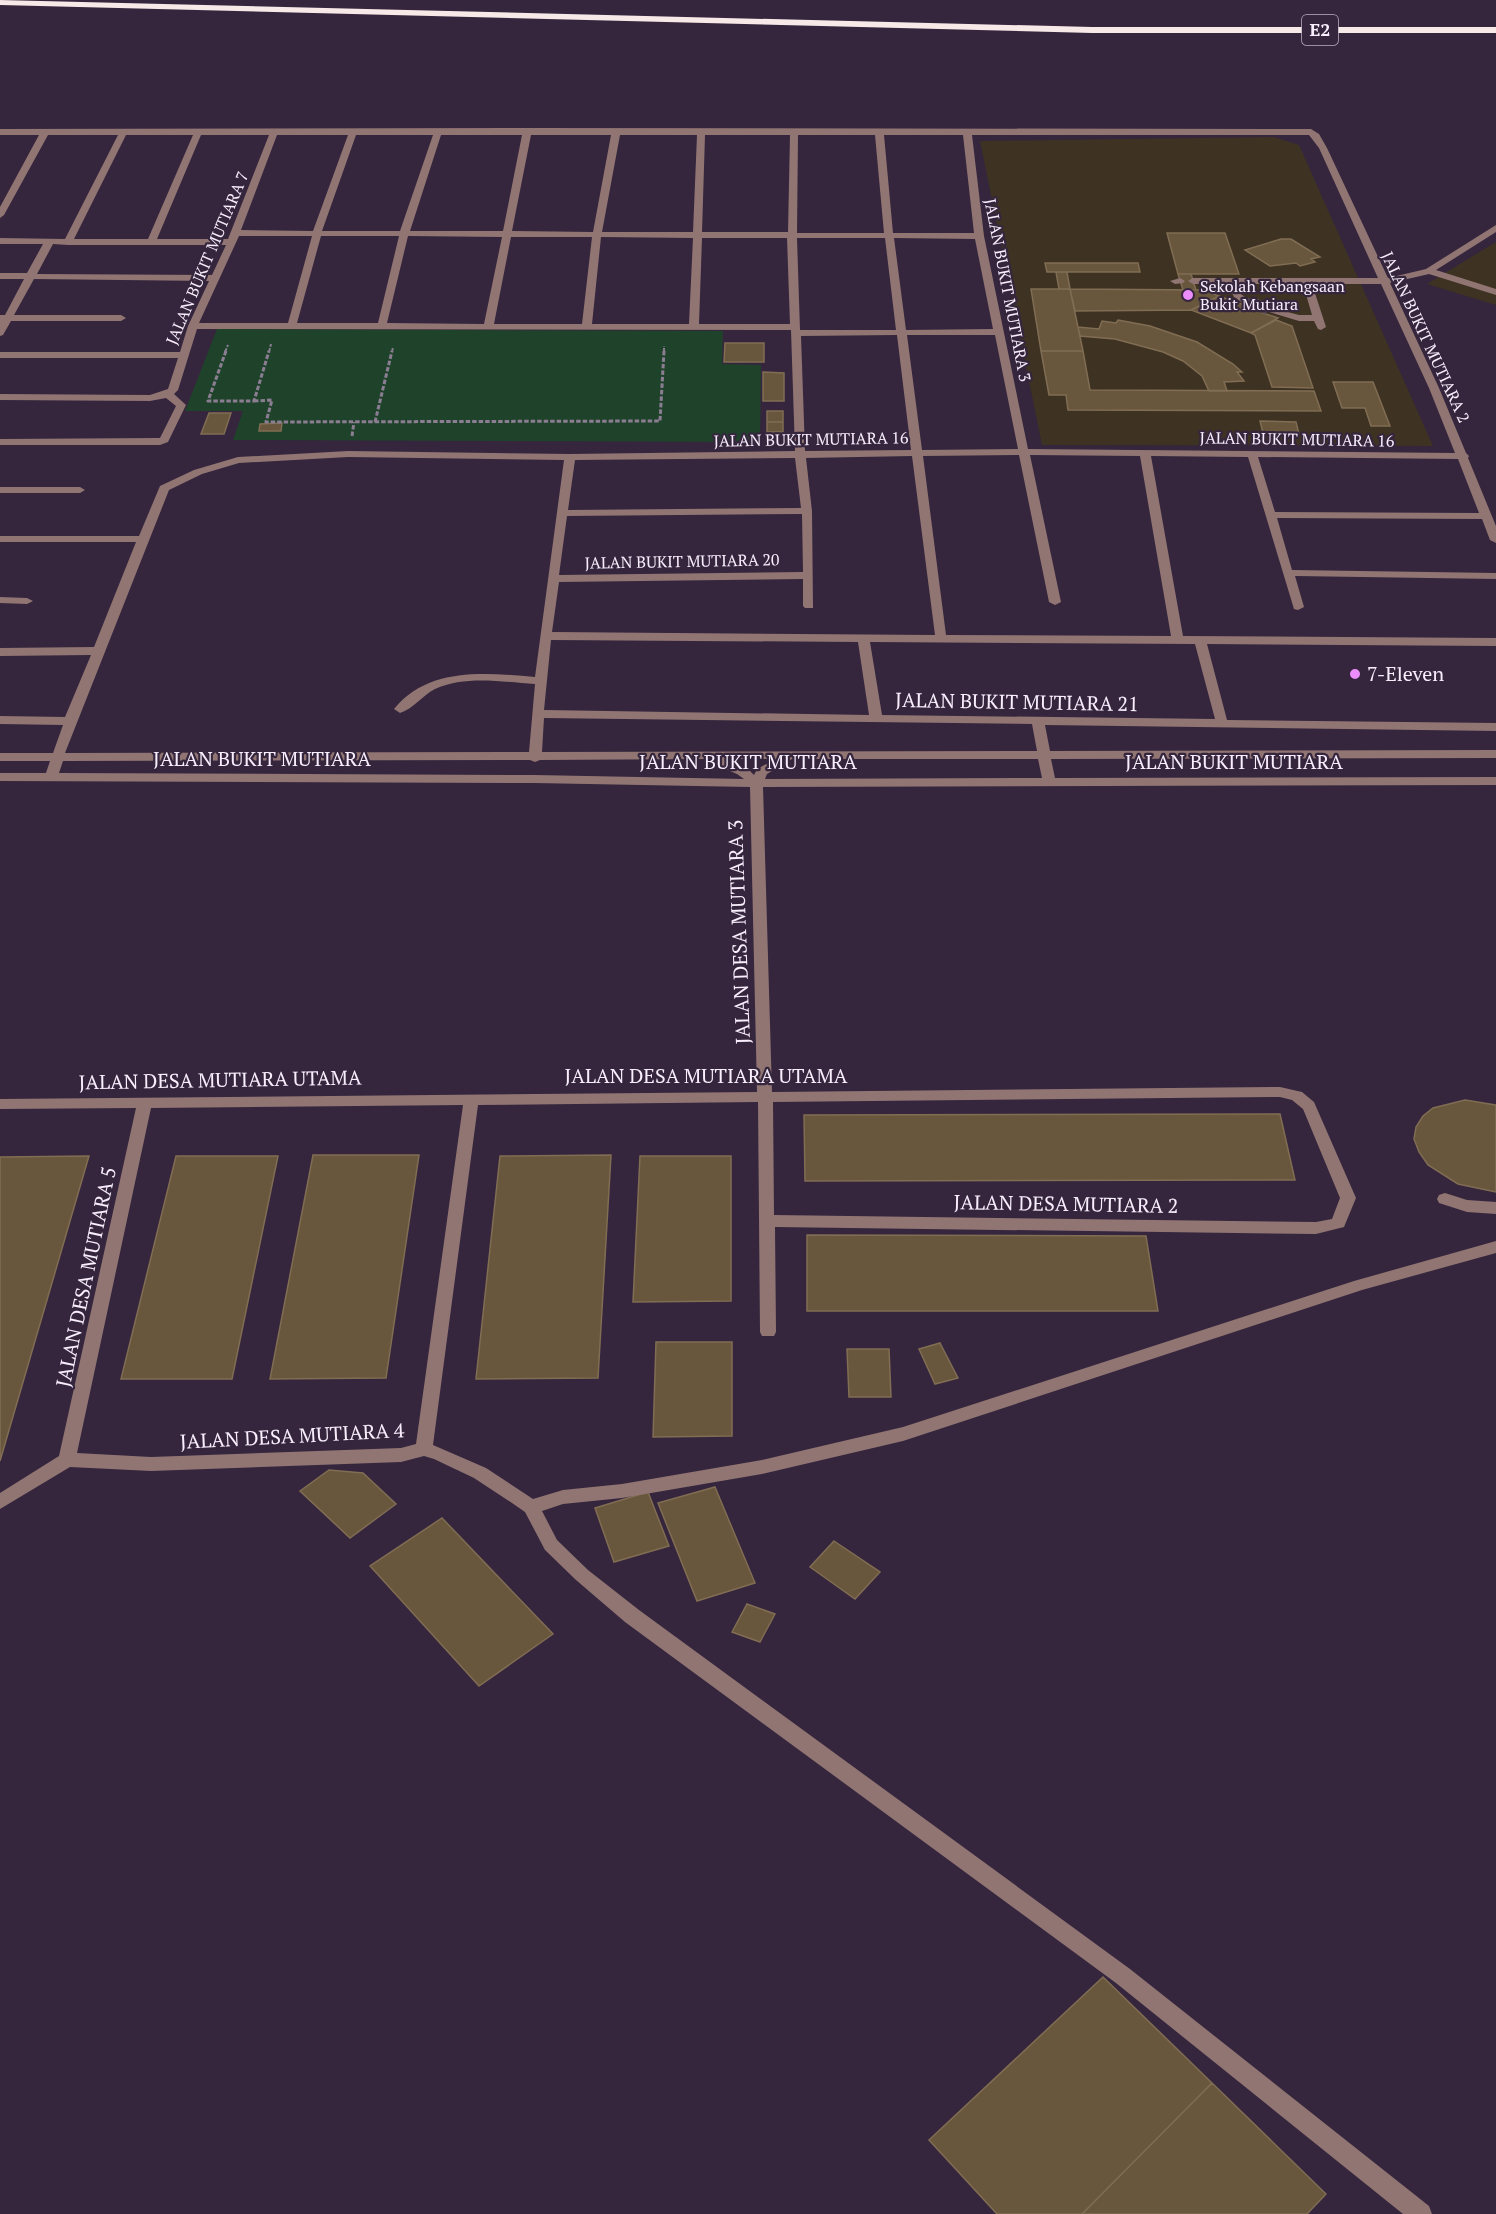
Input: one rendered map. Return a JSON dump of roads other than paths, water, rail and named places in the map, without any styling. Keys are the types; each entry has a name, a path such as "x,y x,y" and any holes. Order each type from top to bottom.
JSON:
{"highway":[{"name":"E2","path":"232,0 1086,21 1473,19"},
{"name":"E2","path":"5,2 1092,30 1495,30"}],"street":[{"path":"489,325 527,131"},
{"path":"587,325 597,235 616,131"},
{"path":"694,326 701,131"},
{"path":"794,131 792,237 800,454 807,511 809,606"},
{"path":"879,131 889,237 915,453 941,639"},
{"name":"JALAN BUKIT MUTIARA 2","path":"967,132 1300,131 1314,134 1323,148 1464,456 1484,516 1496,540"},
{"path":"0,132 967,132"},
{"path":"0,215 45,132"},
{"path":"68,242 123,132"},
{"path":"151,242 198,132"},
{"name":"JALAN BUKIT MUTIARA 7","path":"168,394 173,390 182,355 193,326 233,238 274,132"},
{"path":"292,325 316,233 352,132"},
{"path":"381,325 404,234 438,132"},
{"name":"JALAN BUKIT MUTIARA 3","path":"967,132 979,236 1055,602"},
{"path":"1193,281 1398,280 1429,271 1496,228"},
{"path":"0,241 151,242 316,233 792,237 979,236"},
{"path":"0,333 4,318 49,242"},
{"path":"1429,271 1496,292"},
{"path":"0,276 215,278"},
{"path":"1232,281 1238,295 1246,302"},
{"path":"1268,310 1319,323 1307,282"},
{"path":"4,318 121,318"},
{"path":"193,326 587,325 901,333 1000,332"},
{"path":"0,355 182,355"},
{"path":"0,397 150,398 168,394 181,405 164,440 160,442 0,442"},
{"name":"JALAN BUKIT MUTIARA 16","path":"143,539 164,488 198,472 238,460 348,454 570,457 1024,452 1464,456"},
{"path":"1145,453 1178,640"},
{"path":"1252,454 1290,573 1298,607"},
{"path":"535,758 545,636 555,579 570,457"},
{"path":"0,490 80,490"},
{"path":"562,513 807,511"},
{"path":"1271,515 1484,516"},
{"path":"0,539 143,539 70,721 51,777"},
{"path":"1290,573 1496,576"},
{"name":"JALAN BUKIT MUTIARA 20","path":"555,579 809,575"},
{"path":"0,600 27,601"},
{"path":"545,636 1496,642"},
{"path":"863,638 876,719"},
{"path":"1200,641 1222,724"},
{"path":"0,652 98,651"},
{"path":"400,709 410,697 438,683 460,676 542,681"},
{"name":"JALAN BUKIT MUTIARA 21","path":"537,714 1496,727"},
{"path":"0,720 70,721"},
{"path":"1038,721 1042,755 1049,783"},
{"name":"JALAN BUKIT MUTIARA","path":"0,757 535,758 1496,754"},
{"path":"700,756 724,762 742,771 756,783 762,771 793,756"},
{"name":"JALAN BUKIT MUTIARA","path":"0,777 534,779 756,783 1496,781"},
{"name":"JALAN DESA MUTIARA 3","path":"756,783 765,1097 768,1332"},
{"name":"JALAN DESA MUTIARA UTAMA","path":"0,1104 1280,1092 1297,1096 1309,1106 1347,1198"},
{"name":"JALAN DESA MUTIARA 4","path":"67,1460 151,1464 401,1455 424,1449 471,1098"},
{"name":"JALAN DESA MUTIARA 5","path":"67,1460 145,1102"},
{"name":"JALAN DESA MUTIARA 2","path":"766,1221 1316,1228 1338,1223 1347,1198"},
{"path":"1445,1199 1467,1206 1496,1208"},
{"path":"531,1507 563,1497 622,1491 762,1467 903,1434 1360,1285 1496,1247"},
{"path":"424,1449 442,1454 486,1474 531,1507 551,1545 582,1575 632,1616 1123,1976 1420,2214"},
{"path":"0,1502 67,1460"}],"tunnel":[{"path":"1246,302 1268,310"}],"place":[{"name":"Sekolah Kebangsaan Bukit Mutiara","path":"1188,295"},
{"name":"7-Eleven","path":"1355,674"}]}
